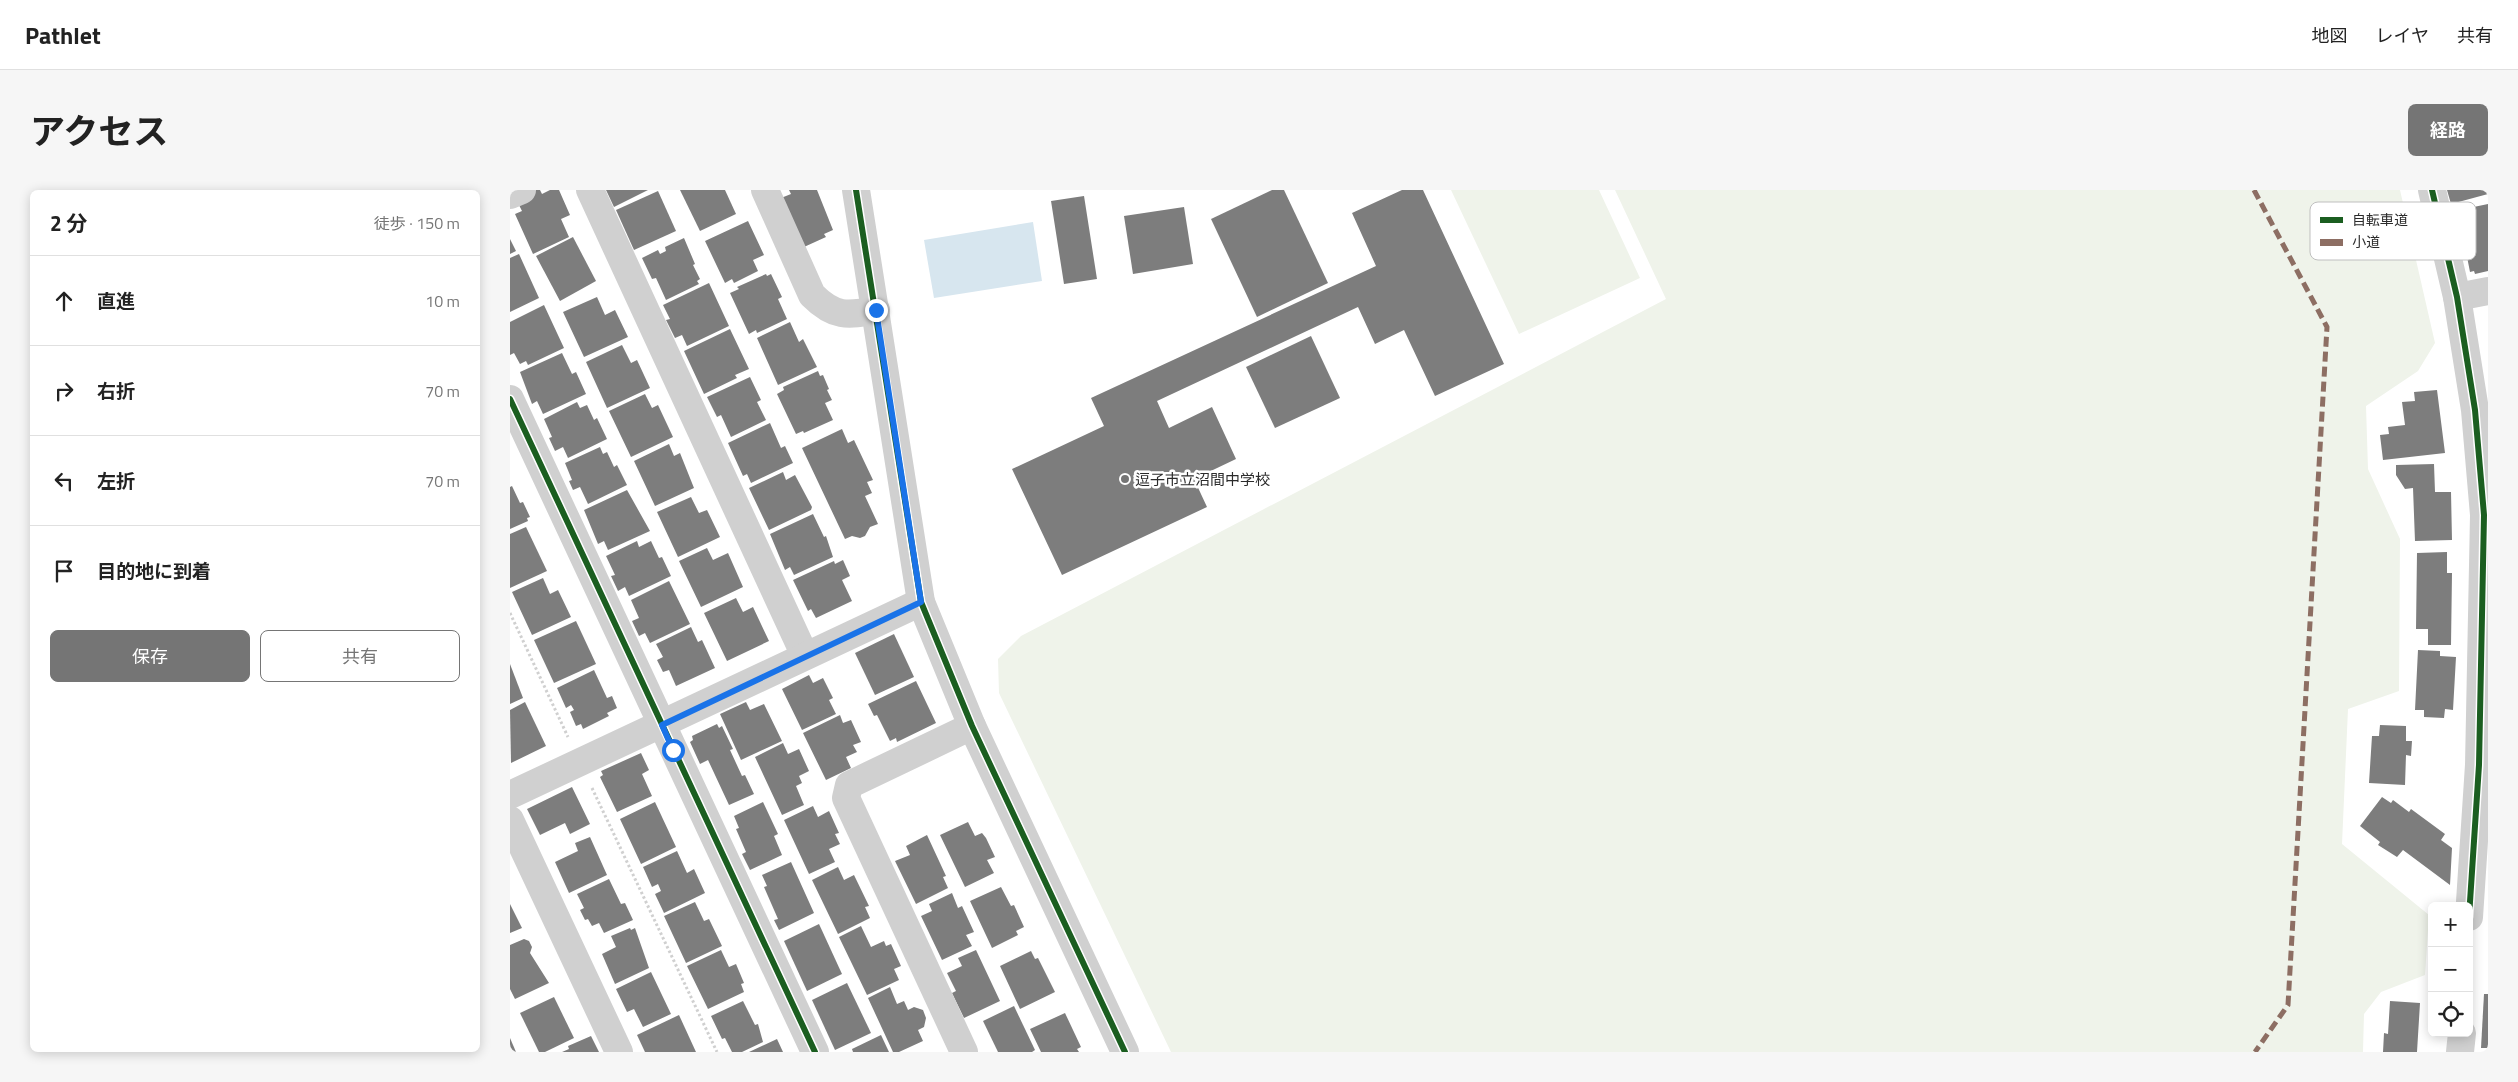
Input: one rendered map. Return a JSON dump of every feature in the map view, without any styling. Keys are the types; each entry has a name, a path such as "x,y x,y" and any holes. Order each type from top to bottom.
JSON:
{"street":[{"path":"510,196 522,190"},
{"path":"590,190 805,656"},
{"path":"765,190 812,295 825,309 850,316 876,310"},
{"path":"856,190 921,602 972,726 1125,1052"},
{"path":"2448,260 2457,297 2476,410 2484,515 2484,765 2470,902"},
{"path":"2457,297 2488,291"},
{"path":"510,400 815,1052"},
{"path":"510,795 921,602"},
{"path":"964,1052 846,798 848,785 972,726"},
{"path":"510,820 619,1052"},
{"path":"2460,1052 2462,1037"}],"path":[{"path":"510,612 717,1052"}],"shaded area":[{"path":"1451,190 1599,190 1640,278 1519,334"},
{"path":"1615,190 2400,190 2403,202 2310,202 2310,260 2416,260 2435,343 2418,371 2366,406 2368,469 2400,539 2399,691 2348,709 2342,844 2428,914 2428,930 2425,975 2381,992 2364,1014 2363,1052 1171,1052 999,693 998,659 1021,636 1666,299"},
{"path":"1033,222 1042,281 934,298 924,240"}],"building":[{"path":"535,190 540,190 542,194 550,190 559,190 570,215 561,219 569,237 533,254 515,214 522,211 516,199"},
{"path":"606,190 648,190 614,207"},
{"path":"680,190 725,190 736,214 700,231"},
{"path":"789,190 817,190 833,230 824,234 826,237 804,247 781,198 791,194"},
{"path":"1272,190 1284,190 1328,283 1257,317 1211,219"},
{"path":"1402,190 1423,190 1504,364 1435,396 1404,330 1375,344 1358,307 1157,401 1169,428 1212,407 1236,459 1194,479 1207,507 1062,575 1012,469 1104,426 1091,398 1376,266 1352,213"},
{"path":"2447,190 2488,190 2488,194 2458,202 2450,202"},
{"path":"658,191 676,231 634,250 616,210"},
{"path":"1084,196 1097,279 1064,284 1051,201"},
{"path":"2488,204 2488,271 2475,274 2474,271 2470,272 2468,260 2476,260 2476,206"},
{"path":"1184,207 1193,264 1133,274 1124,216"},
{"path":"748,221 764,255 753,260 758,271 734,283 732,279 725,283 705,241"},
{"path":"573,237 596,281 560,301 536,256"},
{"path":"684,238 700,279 697,281 699,284 666,300 656,278 652,279 642,258 658,250 660,254 666,251 665,247"},
{"path":"510,239 516,251 510,254"},
{"path":"519,254 539,298 510,312 510,258"},
{"path":"766,274 767,276 771,274 782,297 778,299 787,319 757,333 756,330 749,334 730,293 739,289 737,287"},
{"path":"709,283 729,326 687,346 682,335 675,338 666,320 670,319 663,305"},
{"path":"597,297 605,315 615,310 628,337 584,357 563,312"},
{"path":"544,305 564,348 528,365 526,361 520,364 514,353 510,355 510,322"},
{"path":"790,322 799,342 803,339 817,367 778,385 757,338"},
{"path":"730,329 749,369 735,375 737,378 704,394 684,351"},
{"path":"1311,336 1340,398 1275,428 1246,367"},
{"path":"622,345 631,363 637,360 650,388 607,408 586,362"},
{"path":"562,353 572,374 576,372 586,394 543,414 537,401 532,404 520,372"},
{"path":"818,371 820,376 823,375 829,389 827,390 832,400 825,403 833,420 804,433 803,431 796,434 777,394 784,390 783,387"},
{"path":"750,377 761,400 757,402 766,420 731,437 721,415 717,417 707,397"},
{"path":"2437,390 2445,453 2383,460 2380,435 2389,434 2388,427 2405,425 2402,402 2415,401 2414,392"},
{"path":"645,394 652,408 658,405 673,437 631,457 609,411"},
{"path":"577,402 580,408 587,405 594,420 597,418 607,439 568,458 563,447 555,451 549,438 552,437 544,419"},
{"path":"770,423 781,448 785,446 793,463 751,483 747,474 743,476 728,443"},
{"path":"842,429 848,443 854,440 873,480 867,482 872,493 865,496 878,524 870,527 865,536 860,538 852,536 845,539 802,448"},
{"path":"669,444 674,456 680,453 694,488 655,506 634,461"},
{"path":"600,447 603,454 607,452 614,467 617,465 627,485 588,504 580,487 573,490 569,481 572,480 565,463"},
{"path":"2434,464 2435,492 2451,492 2452,540 2415,541 2413,488 2405,489 2396,475 2396,465"},
{"path":"783,472 786,480 795,475 812,507 811,510 769,530 749,488"},
{"path":"512,486 520,503 523,502 530,517 527,518 528,521 510,529 510,487"},
{"path":"627,490 650,531 608,550 604,541 598,544 584,510"},
{"path":"691,497 699,513 707,510 720,537 678,557 657,512"},
{"path":"813,514 824,537 826,536 833,557 794,575 790,567 785,570 770,534"},
{"path":"526,527 547,571 510,588 510,534"},
{"path":"637,541 639,547 651,541 659,558 662,557 671,576 629,596 625,587 618,591 611,576 615,575 606,556"},
{"path":"707,548 713,560 728,553 743,587 701,607 679,561"},
{"path":"2447,552 2447,573 2452,573 2451,645 2428,645 2428,629 2416,629 2417,553"},
{"path":"843,560 850,576 842,580 852,601 816,618 811,609 808,611 793,580 834,561 835,564"},
{"path":"543,578 550,594 558,590 571,617 532,635 512,592"},
{"path":"669,581 690,624 650,643 645,633 639,636 632,621 639,618 631,600"},
{"path":"736,598 743,612 753,607 769,641 727,661 704,613"},
{"path":"576,621 596,664 554,683 534,640"},
{"path":"691,627 698,642 702,640 715,668 676,686 669,670 663,672 657,660 663,657 656,644"},
{"path":"894,634 914,677 875,695 855,653"},
{"path":"2418,650 2440,651 2440,656 2456,657 2453,710 2445,709 2444,718 2424,717 2424,710 2415,710"},
{"path":"510,664 523,698 510,704"},
{"path":"594,670 607,698 612,696 617,708 607,713 609,716 583,729 581,724 576,726 570,712 574,710 571,705 566,708 557,688"},
{"path":"809,675 813,683 823,678 833,698 829,700 836,714 802,730 782,689"},
{"path":"916,681 936,723 897,742 896,738 890,741 877,715 874,716 868,704"},
{"path":"525,702 546,746 511,763 510,710"},
{"path":"746,702 750,710 764,704 782,741 741,760 720,714"},
{"path":"840,715 843,723 851,720 861,742 853,745 857,752 846,757 851,768 826,780 803,733"},
{"path":"717,724 719,728 722,726 733,749 730,750 742,776 745,775 754,794 729,805 708,760 700,764 690,742 693,740 692,736"},
{"path":"2380,725 2406,726 2406,741 2412,741 2411,756 2406,755 2405,785 2369,783 2372,736 2379,736"},
{"path":"783,743 788,754 799,749 809,771 799,776 802,783 796,786 804,805 782,815 755,757"},
{"path":"641,753 649,770 642,774 652,796 617,812 600,777 603,775 601,771"},
{"path":"572,787 590,824 570,834 565,823 540,835 527,809"},
{"path":"2382,797 2391,803 2393,800 2409,812 2411,809 2445,834 2441,840 2452,848 2450,885 2403,850 2397,857 2378,845 2380,842 2360,826"},
{"path":"655,802 676,847 641,864 620,819"},
{"path":"763,802 778,834 774,836 782,855 750,870 742,854 746,852 736,829 739,828 734,816"},
{"path":"813,806 818,817 829,811 839,833 835,834 840,844 829,849 835,862 809,874 784,820"},
{"path":"968,822 975,836 982,833 986,838 995,857 987,860 994,873 965,887 940,835"},
{"path":"927,835 946,876 943,877 948,888 916,904 895,861 910,855 906,846"},
{"path":"590,837 607,875 569,893 555,862 578,851 575,843"},
{"path":"677,851 687,873 694,869 705,893 664,913 655,894 661,891 658,884 652,887 643,867"},
{"path":"791,862 814,913 779,930 774,920 778,919 764,887 767,886 762,875"},
{"path":"838,867 844,880 854,875 869,906 865,907 870,918 838,934 812,880"},
{"path":"609,879 621,904 625,903 633,920 604,933 599,923 592,926 588,919 585,920 580,910 584,908 577,894"},
{"path":"1001,887 1011,906 1014,905 1024,927 1016,931 1018,935 992,948 970,901"},
{"path":"952,893 958,908 962,906 974,932 966,935 972,946 942,960 921,916 932,911 929,904"},
{"path":"695,902 704,921 709,919 722,946 686,963 664,916"},
{"path":"510,904 522,928 510,933"},
{"path":"819,924 842,974 807,991 784,941"},
{"path":"861,926 871,947 884,941 886,946 891,944 901,966 894,969 899,980 867,995 839,937"},
{"path":"630,928 631,930 635,928 649,968 615,984 602,954 616,947 611,936"},
{"path":"524,939 529,941 532,947 530,953 549,983 515,999 510,989 510,945"},
{"path":"721,950 729,967 736,964 744,983 741,984 744,992 708,1009 687,966"},
{"path":"976,950 1000,1001 964,1018 952,993 956,991 947,973 962,966 958,958"},
{"path":"1031,951 1035,959 1038,958 1055,992 1020,1009 1000,966"},
{"path":"651,972 671,1014 643,1027 634,1009 627,1012 616,989"},
{"path":"847,983 871,1033 835,1050 812,1000"},
{"path":"890,987 897,1004 904,1001 908,1010 914,1007 923,1010 926,1018 924,1027 918,1030 923,1041 899,1052 893,1052 868,998"},
{"path":"2484,994 2488,994 2488,1048 2481,1048"},
{"path":"554,997 574,1038 545,1052 539,1052 520,1013"},
{"path":"743,1001 755,1025 758,1024 763,1042 742,1052 732,1052 725,1038 722,1039 711,1016"},
{"path":"2390,1001 2420,1003 2417,1052 2383,1052 2384,1033 2388,1034"},
{"path":"1014,1006 1035,1050 1032,1052 998,1052 983,1021"},
{"path":"1065,1013 1081,1047 1077,1049 1079,1052 1041,1052 1030,1029"},
{"path":"679,1015 696,1052 645,1052 637,1035"},
{"path":"881,1035 889,1052 853,1052 852,1049"},
{"path":"591,1036 599,1052 562,1052 569,1049 568,1046"},
{"path":"510,1038 516,1052 510,1052"},
{"path":"777,1039 783,1052 749,1052"}],"marked path":[{"path":"2254,190 2327,327 2288,1005 2255,1052"}],"cycle path":[{"path":"856,190 921,602 972,726 1125,1052"},
{"path":"2432,190 2435,202"},
{"path":"2448,260 2457,297 2475,410 2484,515 2479,765 2470,902"},
{"path":"510,399 815,1052"}],"place":[{"name":"逗子市立沼間中学校","path":"1125,479"}],"route":[{"path":"673,750 662,725 921,602 876,310"}]}
